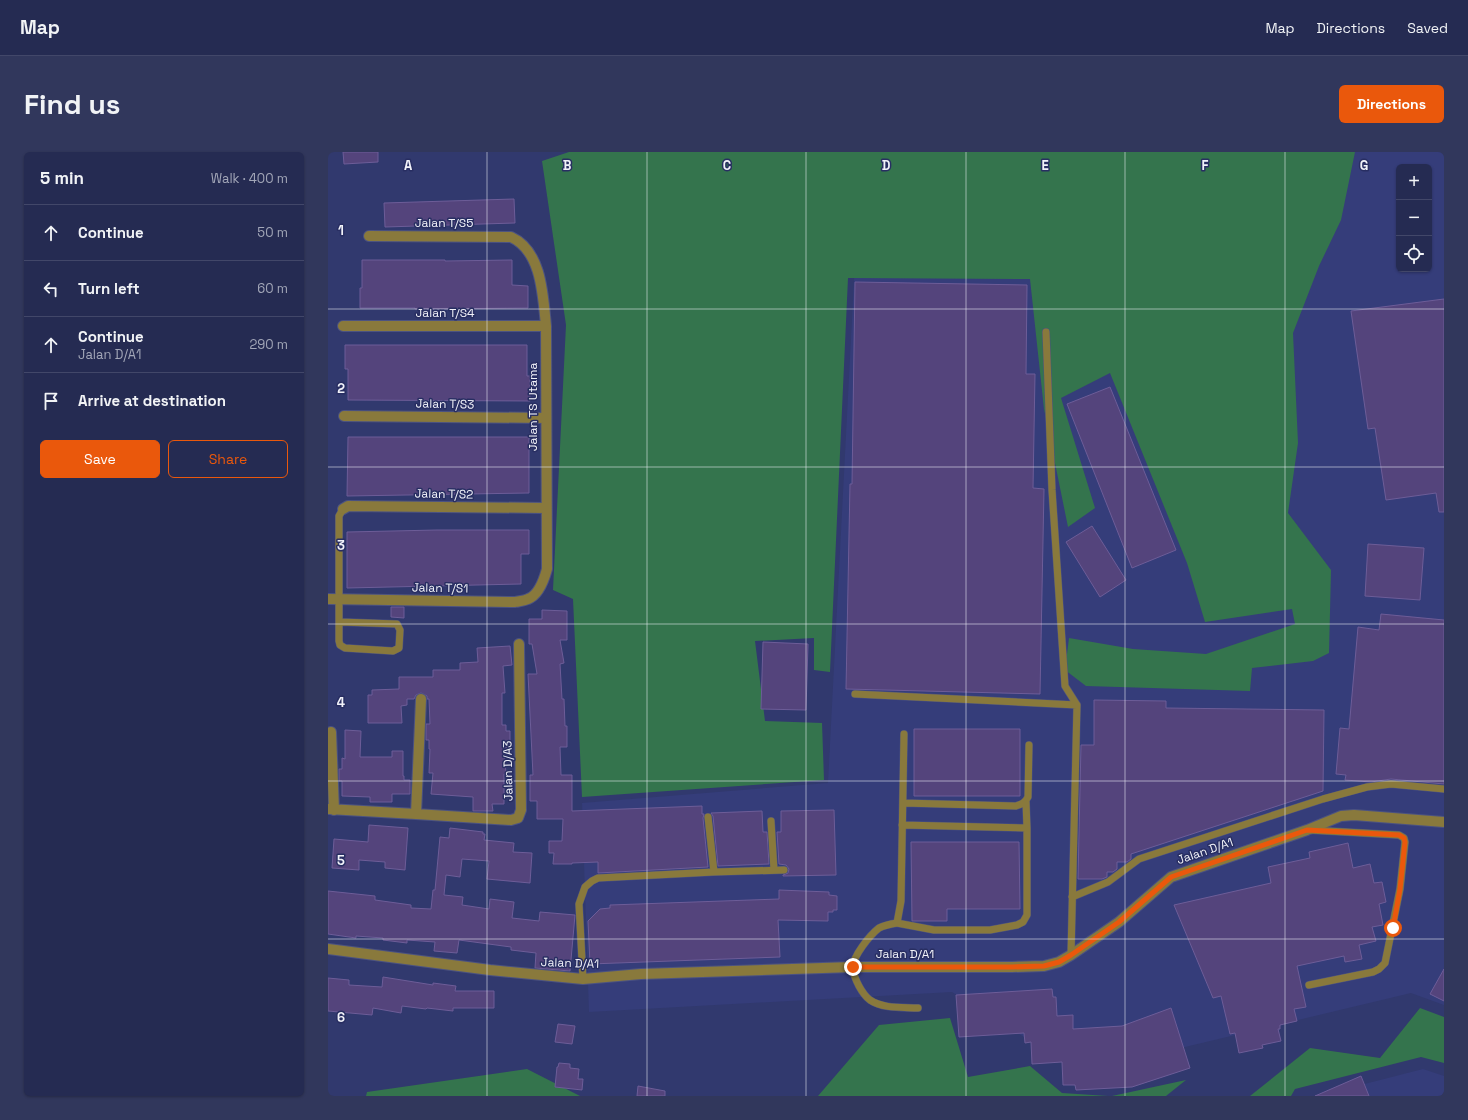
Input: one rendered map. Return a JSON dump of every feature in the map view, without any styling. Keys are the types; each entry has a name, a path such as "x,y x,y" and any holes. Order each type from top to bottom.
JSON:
{"street":[{"name":"Jalan T/S5","path":"369,236 503,236 518,240"},
{"name":"Jalan TS Utama","path":"518,240 531,254 536,266 544,302 546,326 547,569 544,581"},
{"name":"Jalan T/S4","path":"343,326 546,326"},
{"name":"Jalan T/S3","path":"344,416 546,418"},
{"name":"Jalan T/S2","path":"343,509 348,506 546,508"},
{"name":"Jalan T/S1","path":"328,599 515,602 529,599 544,581"},
{"name":"Jalan D/A3","path":"331,810 511,820 518,818 521,810 519,644"},
{"path":"416,814 421,699"},
{"path":"331,732 331,810"},
{"name":"Jalan D/A1","path":"328,949 490,970 583,979 641,974 853,967 1044,966 1059,962 1071,955 1119,922 1171,877 1307,830 1341,816 1354,815 1444,822"}],"lane":[{"path":"1046,332 1052,490 1065,686 1077,705 1071,955"},
{"path":"340,622 397,624 400,630 399,648 393,651 342,647 339,641 339,516 343,509"},
{"path":"855,694 1077,705"},
{"path":"897,924 901,901 904,734"},
{"path":"918,1008 886,1006 871,1000 856,980 853,967 859,951 879,928 888,924 934,930 990,930 1017,925 1023,922 1027,915 1026,802 1028,797 1029,745"},
{"path":"1072,897 1108,882 1139,859 1322,799 1367,787 1391,784 1444,789"},
{"path":"903,803 1016,806 1026,802"},
{"path":"708,816 714,872"},
{"path":"771,821 774,870"},
{"path":"902,826 1027,828"},
{"path":"1307,830 1399,835 1404,838 1405,842 1400,889 1386,963 1373,972 1309,985"},
{"path":"583,979 579,904 585,887 592,881 598,878 784,870"}],"shaded area":[{"path":"1334,152 1444,152 1444,1005 1411,993 1080,1072 952,992 589,1012 582,803 828,783 856,242 1332,239"},
{"path":"1423,1069 1444,1076 1444,1096 1318,1096"}],"green space":[{"path":"569,152 1355,152 1341,220 1319,266 1293,333 1298,443 1288,513 1331,570 1329,653 1313,661 1252,668 1250,691 1086,686 1065,670 1069,638 1133,649 1206,654 1295,624 1292,609 1205,622 1187,563 1110,373 1061,398 1095,508 1068,527 1044,409 1030,279 848,278 830,672 814,670 814,638 755,641 765,721 822,723 824,780 582,797 573,599 553,590 566,325 542,161"},
{"path":"1420,1008 1444,1017 1444,1063 1421,1057 1295,1089 1291,1096 1250,1096 1310,1048 1380,1058"},
{"path":"950,1018 968,1077 1030,1066 1062,1093 1108,1096 818,1096 879,1025"},
{"path":"527,1069 580,1096 366,1096 367,1092"},
{"path":"1186,1080 1166,1096 1112,1096"}],"building":[{"path":"343,152 378,152 378,162 344,164"},
{"path":"514,199 515,223 385,227 384,203"},
{"path":"362,260 512,260 512,285 528,286 528,308 360,308"},
{"path":"855,282 1027,285 1026,374 1035,374 1033,488 1044,489 1040,694 846,689 850,484 852,484"},
{"path":"1444,299 1444,512 1439,512 1436,493 1386,500 1375,428 1368,429 1351,311"},
{"path":"345,345 527,345 527,376 530,376 530,401 348,400 348,369 345,369"},
{"path":"1110,387 1176,550 1132,568 1067,404"},
{"path":"348,437 529,437 529,493 347,496"},
{"path":"1092,526 1126,580 1100,597 1066,542"},
{"path":"529,530 529,554 521,554 521,584 347,588 347,532"},
{"path":"1368,544 1424,548 1420,600 1365,596"},
{"path":"391,607 404,607 404,618 391,617"},
{"path":"542,610 567,611 567,640 560,640 564,663 560,664 565,726 567,726 567,747 560,747 561,775 572,775 572,811 702,806 702,814 704,814 703,818 708,867 598,873 598,862 553,864 554,853 549,853 549,841 562,841 563,819 537,819 537,801 530,801 530,775 533,775 528,674 537,674 532,644 529,644 529,619 542,619"},
{"path":"1381,614 1444,620 1444,784 1391,779 1371,782 1345,780 1346,775 1336,774 1340,728 1349,729 1358,627 1379,630"},
{"path":"763,642 808,644 806,710 761,709"},
{"path":"510,646 512,665 503,666 505,693 502,693 502,725 506,725 506,731 510,731 510,748 504,748 506,774 504,774 504,804 492,804 493,811 473,811 473,797 431,794 433,773 429,773 430,749 429,740 426,740 426,724 430,724 429,699 427,699 427,696 421,693 416,695 414,699 407,699 407,705 401,706 402,723 368,723 368,695 372,695 372,690 399,689 399,677 433,677 433,670 460,670 460,663 478,662 477,648"},
{"path":"1094,700 1166,701 1166,708 1324,710 1323,791 1131,854 1131,859 1127,862 1117,862 1117,869 1113,872 1107,872 1107,877 1102,879 1078,879 1081,745 1094,745"},
{"path":"914,729 1020,729 1020,796 914,796"},
{"path":"345,730 361,731 360,757 392,757 392,751 403,751 403,776 404,780 410,780 410,794 392,794 392,802 370,802 370,797 342,796 342,781 339,781 339,769 342,769 342,758 345,759"},
{"path":"834,810 836,875 783,876 788,873 789,869 786,865 779,864 777,832 781,832 781,811"},
{"path":"762,811 763,832 767,832 769,864 718,866 713,816 711,813"},
{"path":"369,825 408,828 405,870 385,868 385,862 359,860 359,870 332,868 334,839 368,842"},
{"path":"450,828 483,832 483,834 485,834 484,840 514,843 513,852 532,853 530,883 487,879 489,861 462,859 460,877 446,875 444,895 463,897 462,905 489,909 490,899 514,902 512,918 539,921 540,912 575,915 570,971 535,968 536,953 511,950 511,947 459,940 457,953 434,951 435,942 407,940 407,943 383,940 383,938 356,936 356,938 328,934 328,891 375,896 375,900 411,905 411,908 431,909 433,890 435,890 440,837 449,838"},
{"path":"911,842 1019,842 1020,909 947,909 947,921 912,921"},
{"path":"1348,843 1353,868 1370,864 1374,883 1382,882 1386,902 1379,904 1383,925 1372,927 1376,941 1359,945 1362,959 1345,962 1344,956 1297,966 1306,1007 1294,1009 1297,1021 1280,1025 1280,1029 1278,1029 1281,1041 1262,1045 1263,1048 1239,1053 1235,1033 1230,1034 1221,996 1213,998 1174,905 1271,883 1268,867 1310,858 1309,852"},
{"path":"779,890 829,892 829,895 837,896 837,910 828,912 828,921 778,920 780,957 590,964 588,921 600,909 610,908 610,905 779,899"},
{"path":"1444,969 1444,1001 1430,994"},
{"path":"383,977 433,985 433,983 456,986 455,991 494,991 494,1008 453,1008 453,1011 402,1006 401,1013 373,1008 372,1015 328,1011 328,978 349,980 349,985 382,987"},
{"path":"1052,989 1053,997 1056,997 1057,1016 1073,1015 1073,1029 1122,1026 1171,1008 1190,1068 1132,1087 1076,1090 1075,1085 1063,1085 1062,1062 1032,1064 1031,1042 1025,1043 1024,1033 959,1037 956,995"},
{"path":"558,1024 575,1026 572,1044 555,1042"},
{"path":"559,1063 570,1064 570,1068 579,1069 578,1079 583,1079 582,1090 555,1087 557,1067"},
{"path":"1361,1076 1369,1096 1315,1096"},
{"path":"638,1086 665,1091 665,1096 637,1096"}],"route":[{"path":"853,967 1012,967 1044,966 1059,962 1119,922 1171,877 1307,830 1399,835 1404,838 1405,842 1400,889 1393,928"}]}
